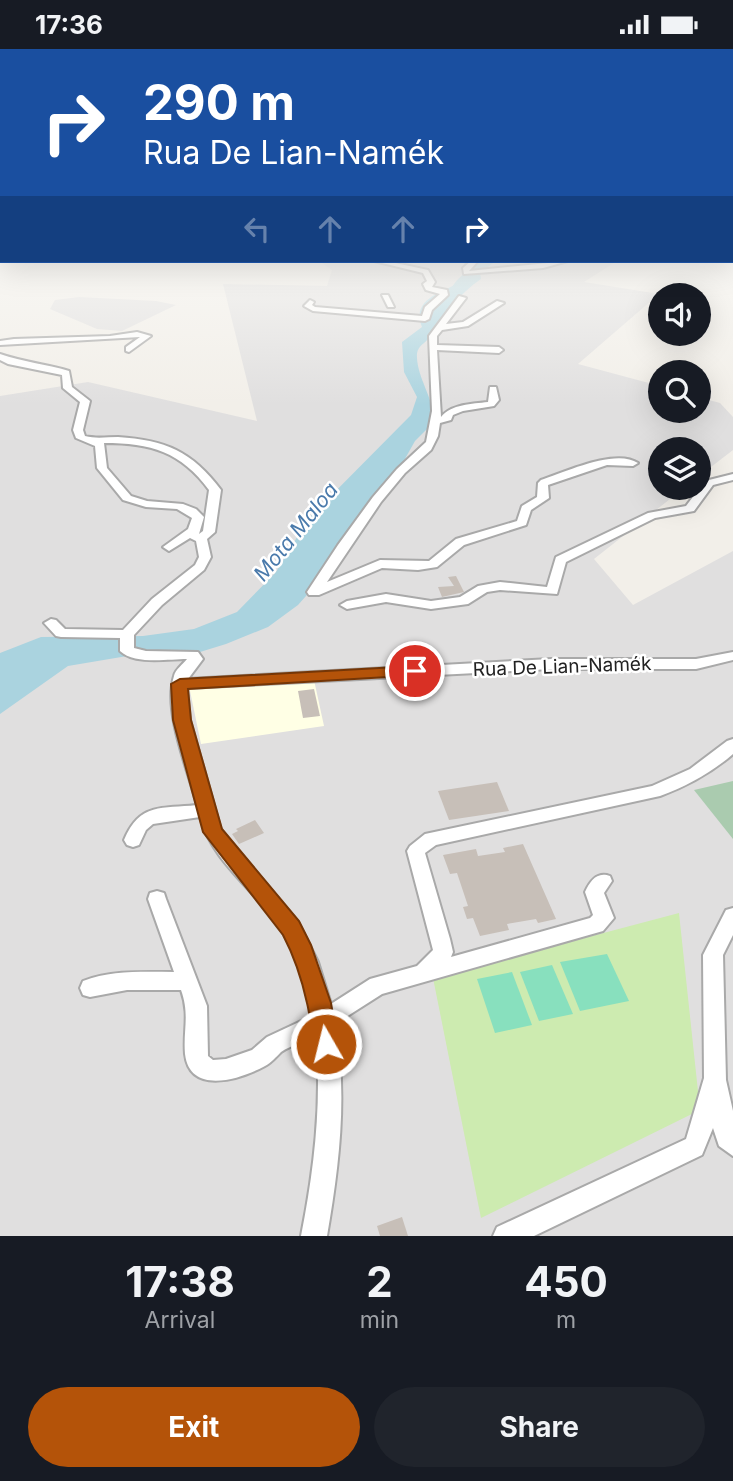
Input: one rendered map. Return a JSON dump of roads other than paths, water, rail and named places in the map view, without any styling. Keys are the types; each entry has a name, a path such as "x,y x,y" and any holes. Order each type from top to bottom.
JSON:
{"street":[{"path":"310,302 308,306 313,309 422,319 426,318 424,309 441,294"},
{"path":"359,305 396,306 385,296"},
{"path":"461,298 437,329 432,347 438,399 437,421 432,440 424,454 404,468 364,517 341,548 316,593 380,564 433,564 460,542 522,523 526,508 543,498 543,483 606,463 633,463"},
{"path":"437,329 465,324 500,303"},
{"path":"437,329 470,329"},
{"path":"0,343 21,339 50,341 70,337 108,338 137,333 147,336 129,349"},
{"path":"432,347 499,350"},
{"path":"0,357 11,362 66,373 68,388 85,401 80,412 78,430 81,437 95,441 109,439 175,452 203,473 215,490 209,532 169,547"},
{"path":"437,421 448,418 448,414 461,408 491,404 494,402 493,389"},
{"path":"95,441 102,447 102,468 127,498 132,501 179,506 192,511 198,517 198,534 205,557 200,566 157,603 127,634 127,651 134,655 193,655 196,659 181,675 182,720 213,832 223,848 276,906 303,952 324,1020 329,1128 324,1187 314,1236"},
{"path":"347,605 386,598 431,605 463,601 483,589 500,586 552,591 560,559 652,516 690,509 709,483 733,477"},
{"path":"51,623 61,633 127,634"},
{"name":"Rua De Lian-Namék","path":"180,684 551,664 696,664 733,656"},
{"path":"418,975 435,963 443,952 441,935 420,877 416,851 431,839 654,792 685,781 709,767 733,745"},
{"path":"133,840 141,824 158,816 192,814 206,809"},
{"path":"157,899 197,1006 196,1056 200,1064 210,1071 226,1070 259,1058 275,1044 290,1039 324,1020 377,986 596,925 604,918 594,892 603,881"},
{"path":"733,916 713,955 715,1078 727,1138 733,1144"},
{"path":"90,988 127,981 188,981"},
{"path":"506,1236 694,1147 704,1125 715,1078"}],"water":[{"path":"436,294 463,294 418,350 418,365 435,421 415,441 397,473 378,489 322,578 298,605 268,627 200,652 151,652 68,666 0,714 0,653 41,637 143,636 194,629 237,612 276,572 308,519 411,415 417,397 404,372 402,342 422,327 421,309"}],"waterway":[{"name":"Mota Maloa","path":"450,300 453,294"}]}
